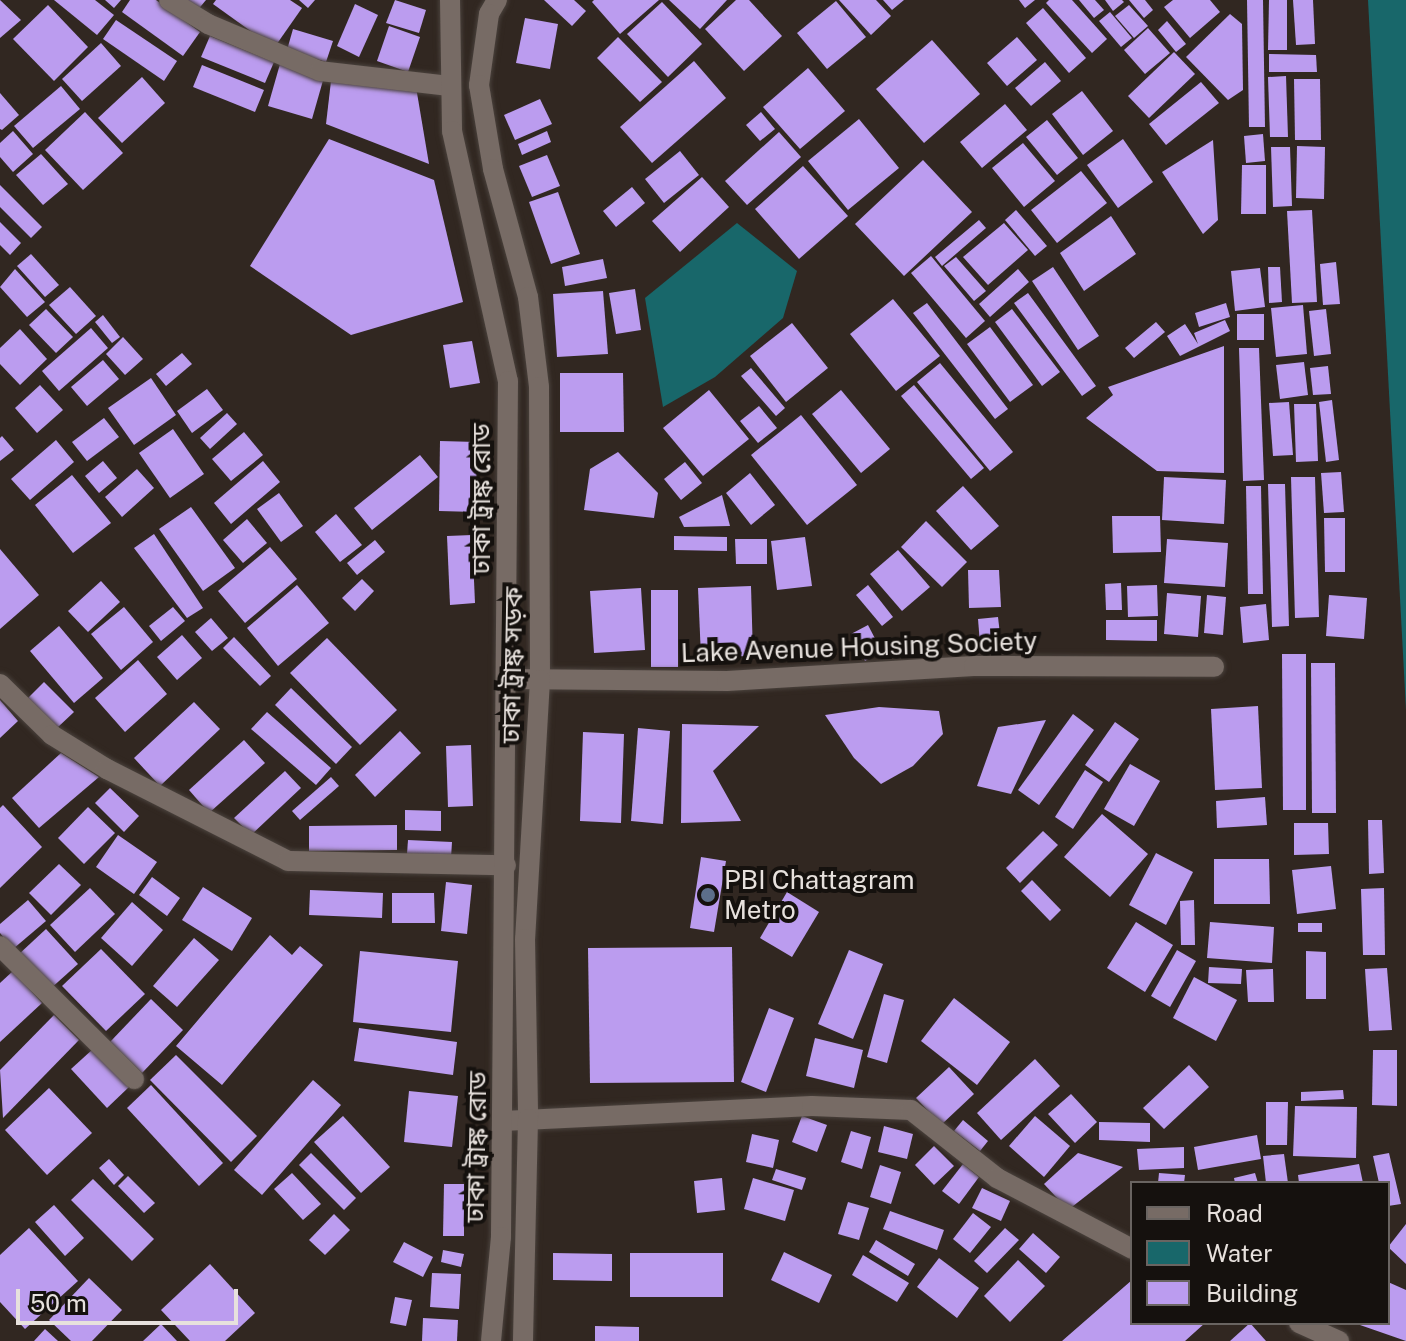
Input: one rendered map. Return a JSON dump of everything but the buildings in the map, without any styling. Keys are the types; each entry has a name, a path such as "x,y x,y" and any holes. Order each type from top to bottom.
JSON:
{"main road":[{"path":"169,0 208,24 320,71 450,86"},
{"name":"ঢাকা ট্রাঙ্ক রোড","path":"450,0 452,131 508,381 501,1237 491,1341"},
{"name":"ঢাকা ট্রাঙ্ক সড়ক","path":"497,0 489,14 479,85 493,169 528,297 539,387 540,680 525,939 528,1119 523,1341"},
{"name":"Lake Avenue Housing Society","path":"506,679 727,681 974,666 1214,667"},
{"path":"0,684 52,735 107,769 288,861 506,865"},
{"path":"0,946 134,1079"},
{"path":"503,1121 812,1106 911,1110 997,1178 1130,1248"},
{"path":"1303,1325 1339,1341"}],"water":[{"path":"1368,0 1406,0 1406,710"},
{"path":"737,223 797,271 783,318 715,377 663,407 645,298"}],"place":[{"name":"PBI Chattagram Metro","path":"708,895"}]}
